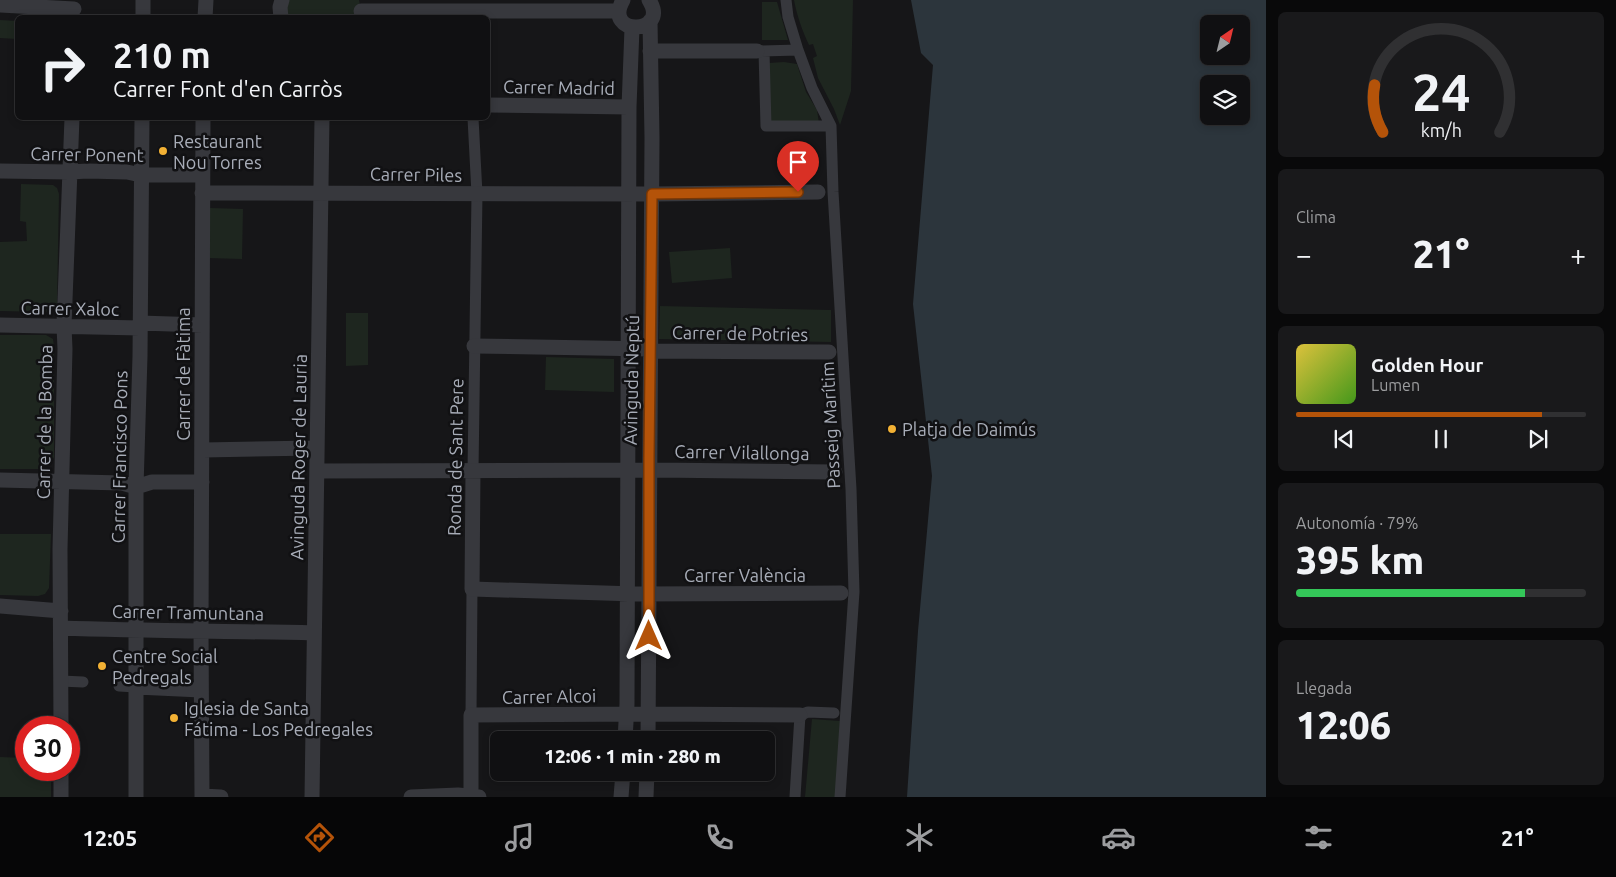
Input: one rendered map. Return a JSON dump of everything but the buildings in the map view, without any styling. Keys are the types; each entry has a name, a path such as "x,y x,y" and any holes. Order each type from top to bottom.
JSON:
{"street":[{"path":"143,0 143,15"},
{"path":"205,15 206,0"},
{"path":"281,15 282,0"},
{"name":"Avinguda Neptú","path":"648,731 652,194 650,21 653,11 649,0"},
{"name":"Passeig Marítim","path":"786,0 788,17 798,50 812,88 831,126 833,192 850,473 854,592 840,797"},
{"path":"0,5 74,9"},
{"path":"360,9 471,14 621,5 622,22 632,28 642,27 650,21"},
{"name":"Avinguda Neptú","path":"625,731 629,107 632,28"},
{"path":"650,51 798,50"},
{"path":"761,51 766,126 831,126"},
{"name":"Carrer Madrid","path":"490,105 629,107"},
{"name":"Carrer de la Bomba","path":"61,716 60,611 64,326 72,120"},
{"name":"Carrer Francisco Pons","path":"136,797 136,487 142,120"},
{"name":"Carrer de Fàtima","path":"202,797 203,120"},
{"name":"Avinguda Roger de Lauria","path":"312,797 322,120"},
{"name":"Ronda de Sant Pere","path":"473,120 477,194 472,589 474,797"},
{"name":"Carrer Ponent","path":"0,172 107,171 141,174 202,175"},
{"name":"Carrer Piles","path":"202,193 652,194 818,192"},
{"name":"Carrer Xaloc","path":"0,325 202,325"},
{"name":"Carrer de Potries","path":"474,346 829,352"},
{"path":"202,450 316,448"},
{"name":"Carrer Vilallonga","path":"317,471 649,470 835,472"},
{"path":"0,480 122,483 136,487 152,482 202,482"},
{"name":"Carrer València","path":"472,589 627,594 842,593"},
{"path":"0,606 60,611"},
{"name":"Carrer Tramuntana","path":"61,628 136,631 201,630 314,633"},
{"path":"61,682 83,682"},
{"path":"119,686 201,690"},
{"path":"795,797 800,716 808,712 834,713"},
{"name":"Carrer Alcoi","path":"472,715 649,714 800,716"},
{"path":"61,781 61,797"},
{"path":"621,797 622,781"},
{"path":"646,797 647,781"},
{"path":"202,797 221,797"},
{"path":"411,797 474,797"}],"shaded area":[{"path":"282,0 359,0 361,11 360,15 281,15"},
{"path":"794,0 853,0 851,91 840,125 818,78 813,58 817,56 813,44 809,45 804,34"},
{"path":"911,0 1266,0 1266,797 907,797 918,631 932,476 913,304 933,65 921,53"},
{"path":"762,2 777,2 788,40 762,40"},
{"path":"0,20 15,21 15,39 0,38"},
{"path":"784,62 797,64 806,92 817,110 819,123 768,122 769,63"},
{"path":"21,184 53,185 57,188 59,194 57,304 52,310 46,312 0,311 0,242 27,241 26,222 20,221"},
{"path":"210,208 243,209 242,259 208,258"},
{"path":"730,248 732,278 672,283 669,252"},
{"path":"660,306 831,310 831,342 659,339"},
{"path":"346,313 368,313 368,365 346,366"},
{"path":"0,335 46,335 53,339 54,457 50,465 39,469 0,469"},
{"path":"546,357 614,359 614,392 545,390"},
{"path":"0,534 51,534 49,588 45,594 38,596 0,595"},
{"path":"812,719 840,721 836,797 805,797"},
{"path":"0,757 15,758 15,781 51,781 51,797 0,797"}],"place":[{"name":"Restaurant Nou Torres","path":"163,151"},
{"name":"Platja de Daimús","path":"892,429"},
{"name":"Centre Social Pedregals","path":"102,666"},
{"name":"Iglesia de Santa Fátima - Los Pedregales","path":"174,718"}],"route":[{"path":"649,636 652,194 798,192"}]}
